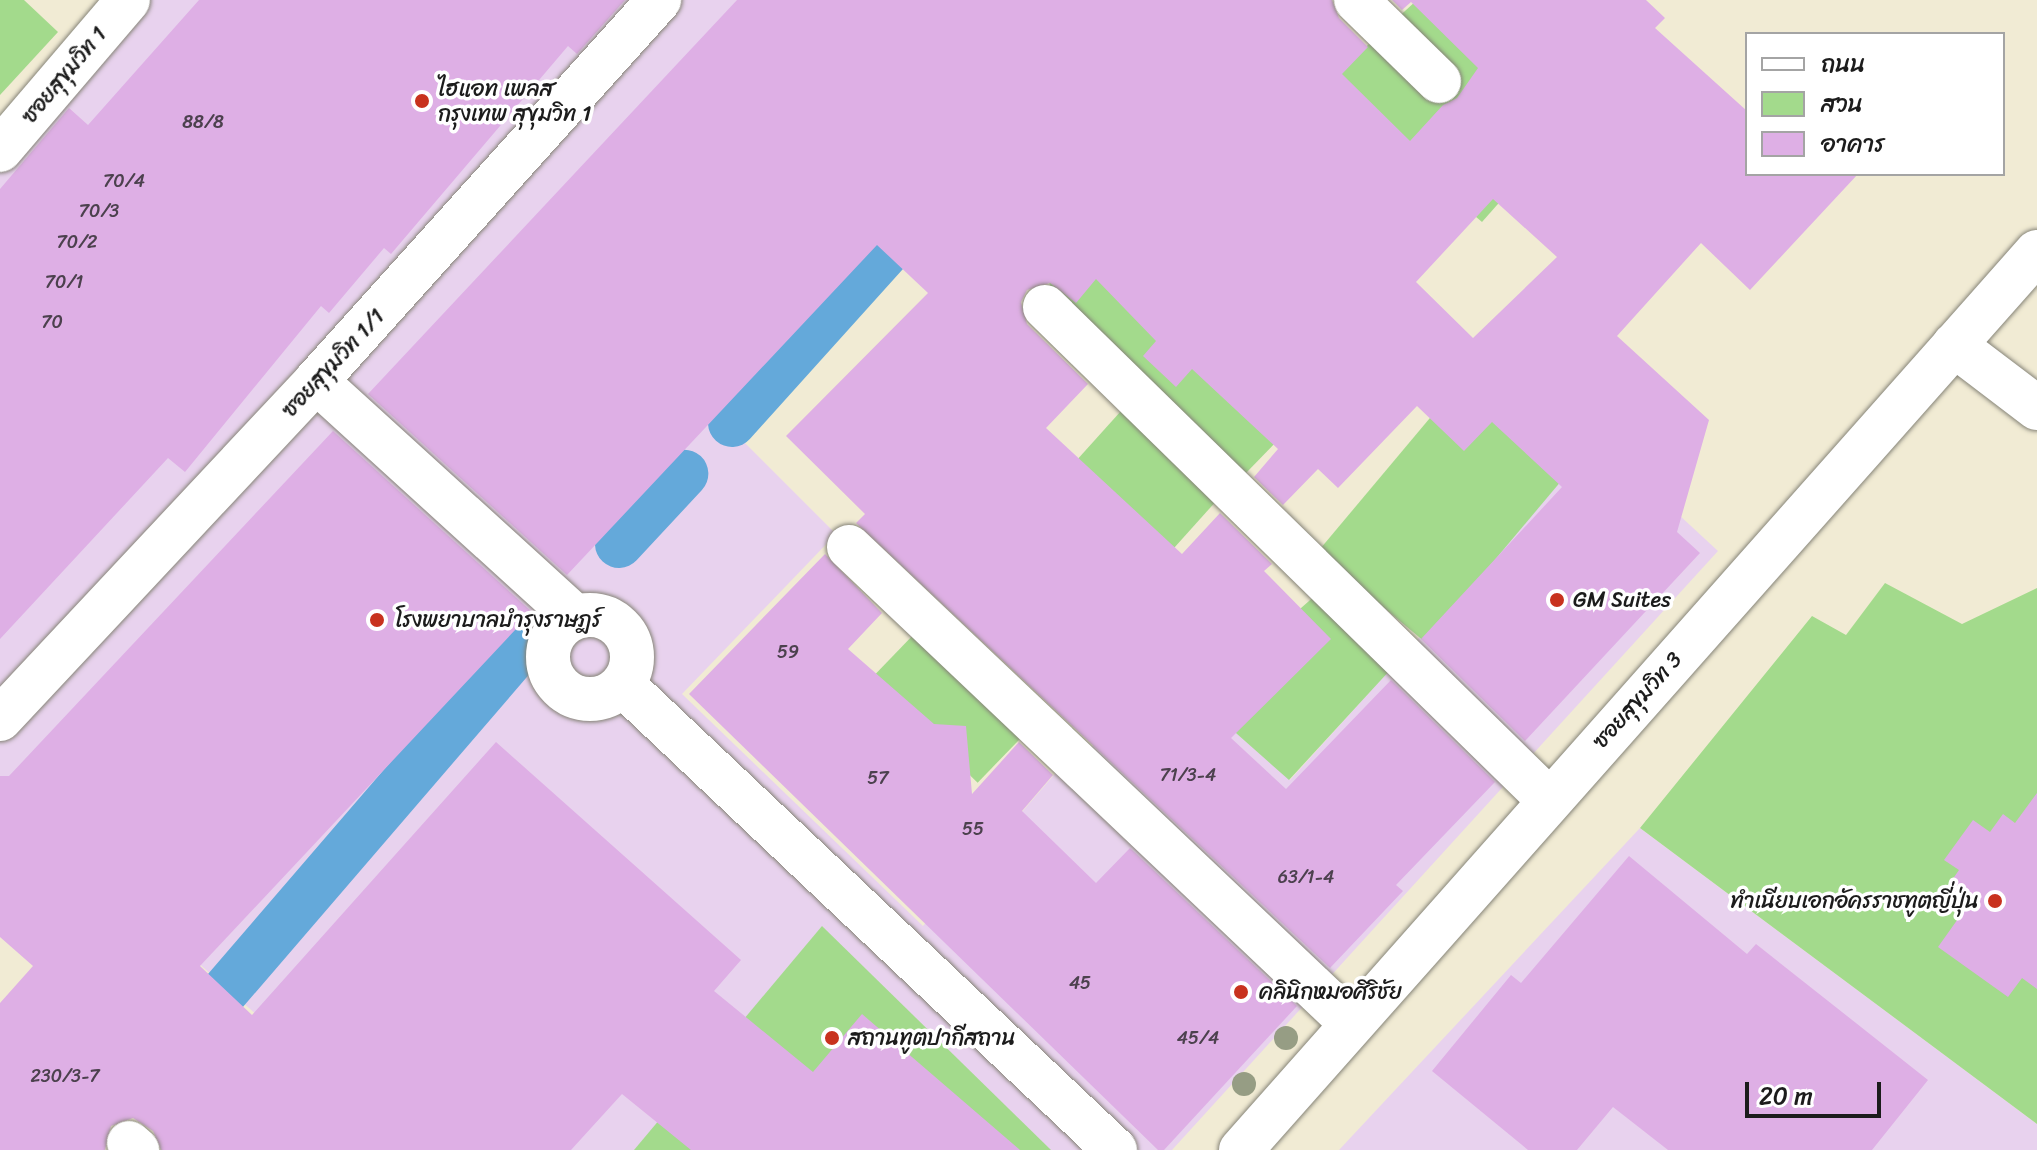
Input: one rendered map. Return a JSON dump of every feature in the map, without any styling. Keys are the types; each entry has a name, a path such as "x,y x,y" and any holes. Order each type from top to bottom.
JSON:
{"street":[{"name":"ซอยสุขุมวิท 1","path":"0,150 128,0"},
{"name":"ซอยสุขุมวิท 1/1","path":"0,719 308,391 659,0"},
{"path":"1356,0 1439,81"},
{"name":"ซอยสุขุมวิท 3","path":"1241,1150 1548,799 2037,252"},
{"path":"1045,307 1548,799"},
{"path":"1954,345 2037,408"},
{"path":"308,391 564,626"},
{"path":"849,547 1351,1023"},
{"path":"604,617 626,634 632,660 623,685 612,694 586,700 561,689 547,664 564,626 604,617"},
{"path":"623,685 1115,1150"}],"shaded area":[{"name":"โรงพยาบาลบำรุงราษฎร์","path":"104,0 1118,0 737,435 836,534 682,694 923,926 1059,769 1088,751 1166,671 1290,780 1598,440 1718,551 1172,1150 409,1150 0,787 0,119"},
{"path":"1640,828 2037,1124 2037,1150 1339,1150"}],"green space":[{"path":"0,0 24,0 58,32 0,95"},
{"path":"1417,0 1558,136 1482,222 1323,86"},
{"path":"1072,237 1282,436 1246,473 1055,299 1047,277"},
{"path":"1466,375 1574,466 1426,643 1318,552"},
{"path":"1121,411 1218,499 1169,554 1071,466"},
{"path":"1885,583 1962,624 2037,588 2037,1124 1640,828 1812,616 1846,635"},
{"path":"1317,594 1392,668 1289,780 1166,671 1242,660"},
{"path":"917,631 1024,735 978,783 870,679"},
{"name":"สถานทูตปากีสถาน","path":"822,926 1051,1150 634,1150"}],"building":[{"path":"199,0 625,0 577,54 568,46 391,254 384,248 329,313 321,306 185,472 168,458 0,639 0,189 69,108 88,125"},
{"path":"737,0 1332,0 1339,18 1368,47 1342,74 1410,141 1443,105 1457,98 1478,68 1411,2 1402,10 1392,0 1646,0 1665,18 1655,28 1745,109 1745,176 1856,176 1750,290 1701,243 1617,336 1709,420 1677,532 1700,553 1525,741 1421,639 1562,487 1492,422 1464,451 1417,406 1338,488 1318,469 1283,505 1254,477 1278,449 1192,369 1176,387 1143,356 1156,341 1096,279 1076,303 1050,283 1027,290 1021,302 1027,324 1088,384 1046,428 1182,554 1220,513 1272,564 1264,571 1331,639 1231,738 1286,789 1391,680 1495,782 1396,885 1403,891 1330,968 856,523 865,514 786,436 928,293 877,245 567,575 368,394","holes":["1493,199 1557,257 1473,338 1416,282"]},
{"path":"333,431 532,612 200,966 252,1015 496,742 741,960 714,991 813,1072 862,1014 1020,1150 691,1150 622,1094 571,1150 161,1150 153,1131 133,1118 111,1126 105,1150 0,1150 0,1003 33,966 0,937 0,776 9,776"},
{"path":"825,554 882,613 848,649 934,724 966,726 972,794 1019,742 1053,775 1022,811 1096,883 1130,848 1297,1006 1164,1150 1158,1150 689,694"},
{"name":"ทำเนียบเอกอัครราชทูตญี่ปุ่น","path":"2037,793 2037,989 2022,978 2008,997 1938,947 1965,909 1943,893 1959,870 1944,860 1973,820 1990,832 2003,814 2015,823"},
{"path":"1629,856 1747,954 1756,944 1928,1080 1872,1150 1668,1150 1613,1107 1577,1150 1528,1150 1432,1071 1511,975 1521,983"}],"waterway":[{"path":"732,423 930,203"},
{"path":"619,544 684,474"},
{"path":"182,1041 516,653"}],"place":[{"name":"ไฮแอท เพลส กรุงเทพ สุขุมวิท 1","path":"422,101"},
{"name":"GM Suites","path":"1557,600"},
{"name":"โรงพยาบาลบำรุงราษฎร์","path":"377,620"},
{"name":"ทำเนียบเอกอัครราชทูตญี่ปุ่น","path":"1995,901"},
{"name":"คลินิกหมอศิริชัย","path":"1241,992"},
{"name":"สถานทูตปากีสถาน","path":"832,1038"}]}
